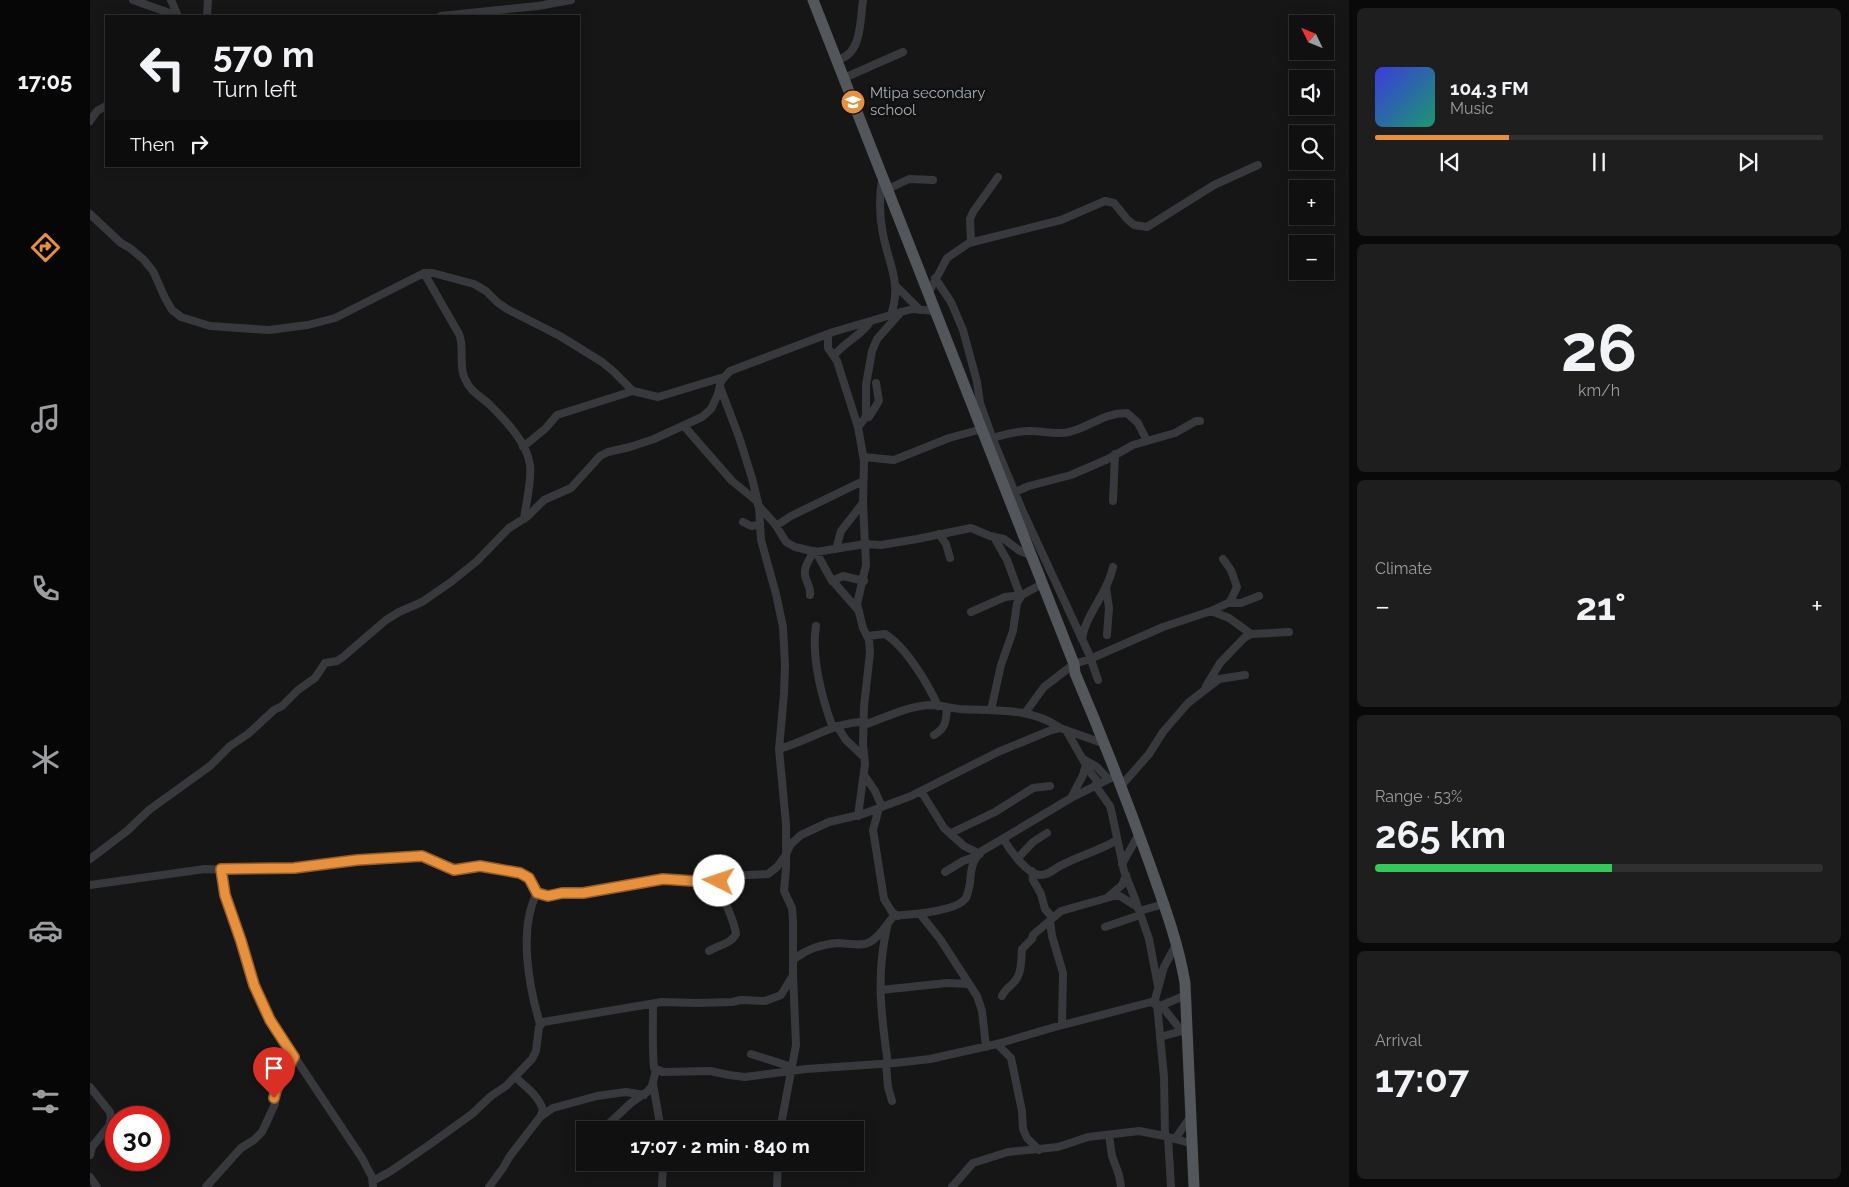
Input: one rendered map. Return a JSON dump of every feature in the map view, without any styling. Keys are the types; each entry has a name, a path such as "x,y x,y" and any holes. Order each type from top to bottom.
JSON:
{"main road":[{"path":"813,0 1074,664 1105,744 1112,777 1121,786 1164,904 1182,961 1186,995 1185,1032 1192,1116 1194,1187"}],"street":[{"path":"133,0 155,12 172,15"},
{"path":"171,0 178,15"},
{"path":"207,15 208,0"},
{"path":"451,15 538,6 570,0"},
{"path":"836,58 845,58 853,51 857,42 863,0"},
{"path":"844,78 903,52"},
{"path":"90,121 97,111 105,107"},
{"path":"929,292 947,258 971,242 1061,220 1105,202 1114,203 1134,225 1148,226 1214,185 1258,165"},
{"path":"883,176 878,202 896,286 896,300 891,315"},
{"path":"971,242 970,219 998,177"},
{"path":"888,189 909,179 933,180"},
{"path":"90,214 121,243 143,259 153,271 164,298 172,310 186,319 210,326 269,330 308,325 335,318 424,273 433,273 474,284 486,291 507,309 554,332 602,362 633,391"},
{"path":"424,273 460,334 461,369 466,380 473,391 489,404 512,430 523,447 530,466 524,519"},
{"path":"935,278 951,302 963,330 977,382 980,403 992,438 1082,639 1098,680"},
{"path":"896,286 920,310"},
{"path":"90,859 127,831 149,810 210,766 230,746 248,734 274,710 282,706 298,690 315,678 325,663 336,661 343,657 386,620 422,602 451,582 476,561 509,528 524,519 544,500 577,484 600,456 608,452 630,448 702,417 711,409 724,377 730,371 828,334 901,312 912,309 936,311"},
{"path":"865,418 866,385 872,351 877,339 901,312"},
{"path":"834,356 871,321"},
{"path":"828,334 828,348 837,361 858,427 864,457 863,503 866,566 864,581 858,597 859,611 870,653 864,724 864,775 860,798 860,815"},
{"path":"523,447 558,415 633,391 658,397 665,396 724,377"},
{"path":"858,427 865,418 869,417 879,401 876,383"},
{"path":"720,387 746,457 758,504 761,540 783,628 785,665 779,749 786,824 784,891 792,908 794,920 793,975 796,1045 782,1121"},
{"path":"992,438 1006,433 1030,431 1055,434 1068,432 1081,428 1099,418 1117,413 1128,413 1138,423 1147,441"},
{"path":"1015,492 1029,486 1071,475 1134,445 1175,433 1196,421 1200,421"},
{"path":"684,426 732,481 758,504 789,545 815,552 865,544 881,545 971,528 1004,539 1020,551 1030,555"},
{"path":"864,457 894,460 949,438 982,429"},
{"path":"1113,501 1115,454"},
{"path":"776,526 791,516 863,481"},
{"path":"836,549 840,531 863,503"},
{"path":"743,522 751,526 759,525"},
{"path":"939,534 946,544 950,558"},
{"path":"991,710 1000,665 1013,631 1017,603 1021,595 1007,560 994,537"},
{"path":"815,552 832,581 859,611"},
{"path":"810,595 810,587 805,573 807,564 815,552"},
{"path":"1025,713 1044,686 1074,664 1090,659 1163,627 1211,611 1233,600 1237,587 1223,558"},
{"path":"1082,639 1113,567"},
{"path":"832,581 843,576 864,581"},
{"path":"971,612 995,600 1021,595 1042,584"},
{"path":"1106,587 1109,608 1107,635"},
{"path":"1229,603 1236,604 1259,596"},
{"path":"1211,611 1229,618 1251,634"},
{"path":"1072,619 1089,619"},
{"path":"816,626 816,655 822,695 835,727 864,757"},
{"path":"1205,688 1220,662 1244,638 1251,634 1288,632"},
{"path":"867,636 885,634 898,644 942,707 946,723 934,735"},
{"path":"1121,786 1149,754 1188,703 1219,679 1245,674"},
{"path":"779,749 835,727 847,724 864,724 930,705 1025,713 1105,744"},
{"path":"1063,729 1110,806 1122,864 1149,939 1158,986 1157,1005 1169,1137 1171,1187"},
{"path":"837,820 881,808 921,791 998,752 1063,729"},
{"path":"1084,762 1112,777"},
{"path":"1071,798 1083,775 1084,762"},
{"path":"864,775 875,791 881,808 874,826 884,899 892,912 898,916"},
{"path":"945,872 1004,840 1071,798 1112,777"},
{"path":"951,833 995,812 1033,788 1050,786"},
{"path":"921,791 944,828 964,846 978,855"},
{"path":"90,885 175,873 221,869 294,868 357,860 422,856 454,870 480,866 520,873 529,878 537,893 548,896 562,893 583,893 663,879 693,881 768,874 774,870 785,856 791,844 801,835 848,815 860,798"},
{"path":"860,815 874,826"},
{"path":"1018,858 1033,842 1047,833"},
{"path":"1122,864 1139,834"},
{"path":"1004,840 1018,858 1032,871 1041,875 1047,874 1060,866 1117,840"},
{"path":"794,959 801,953 823,946 838,943 866,944 874,939 892,918 920,914 958,904 966,898 972,864 978,855"},
{"path":"221,869 225,895 254,985 270,1020 362,1158 372,1177 373,1184 472,1114 525,1068 534,1055 540,1024 530,975 527,924 532,902 537,893"},
{"path":"1032,871 1046,912 1052,919 1052,936 1063,973 1062,1025"},
{"path":"1107,898 1122,885 1126,875"},
{"path":"709,951 733,939 736,934 720,886 720,878"},
{"path":"1002,996 1017,977 1021,964 1022,949 1052,919 1067,909 1120,896 1139,911"},
{"path":"1105,927 1139,911 1164,904"},
{"path":"920,914 940,940 980,1002 986,1047"},
{"path":"887,926 880,967 880,1009 888,1087 892,1101"},
{"path":"1158,986 1164,967 1176,943"},
{"path":"540,1024 550,1020 667,1002 765,1001 781,995 793,975"},
{"path":"881,990 947,983 969,984"},
{"path":"1157,1005 1186,995"},
{"path":"656,1070 663,1072 714,1072 738,1077 791,1069 887,1064 943,1057 998,1044 1146,1003 1157,1005 1165,1010 1185,1032"},
{"path":"653,1004 653,1061 656,1070 653,1084 659,1121"},
{"path":"1160,1036 1185,1032"},
{"path":"998,1044 1011,1058 1022,1111 1023,1129 1027,1138 1039,1150"},
{"path":"751,1054 791,1069"},
{"path":"206,1187 242,1148 262,1132 275,1104 276,1090 294,1057"},
{"path":"489,1187 540,1117 543,1110 540,1102 515,1077"},
{"path":"612,1121 631,1103 644,1095 653,1084"},
{"path":"90,1087 110,1112 111,1118 109,1126 92,1147 90,1155"},
{"path":"540,1117 553,1108 597,1096 626,1092 644,1095"},
{"path":"1169,1137 1192,1116"},
{"path":"952,1187 973,1163 1008,1152 1061,1146 1088,1136 1139,1131 1193,1142"},
{"path":"1109,1135 1112,1156 1121,1187"},
{"path":"662,1187 663,1171"},
{"path":"777,1187 778,1171"},
{"path":"90,1177 97,1187"}],"place":[{"name":"Mtipa secondary school","path":"853,102"}],"route":[{"path":"274,1098 276,1090 294,1057 270,1020 254,985 225,895 221,869 294,868 357,860 422,856 454,870 480,866 520,873 529,878 537,893 543,896 606,890 663,879 693,881 720,878 719,881"}]}
